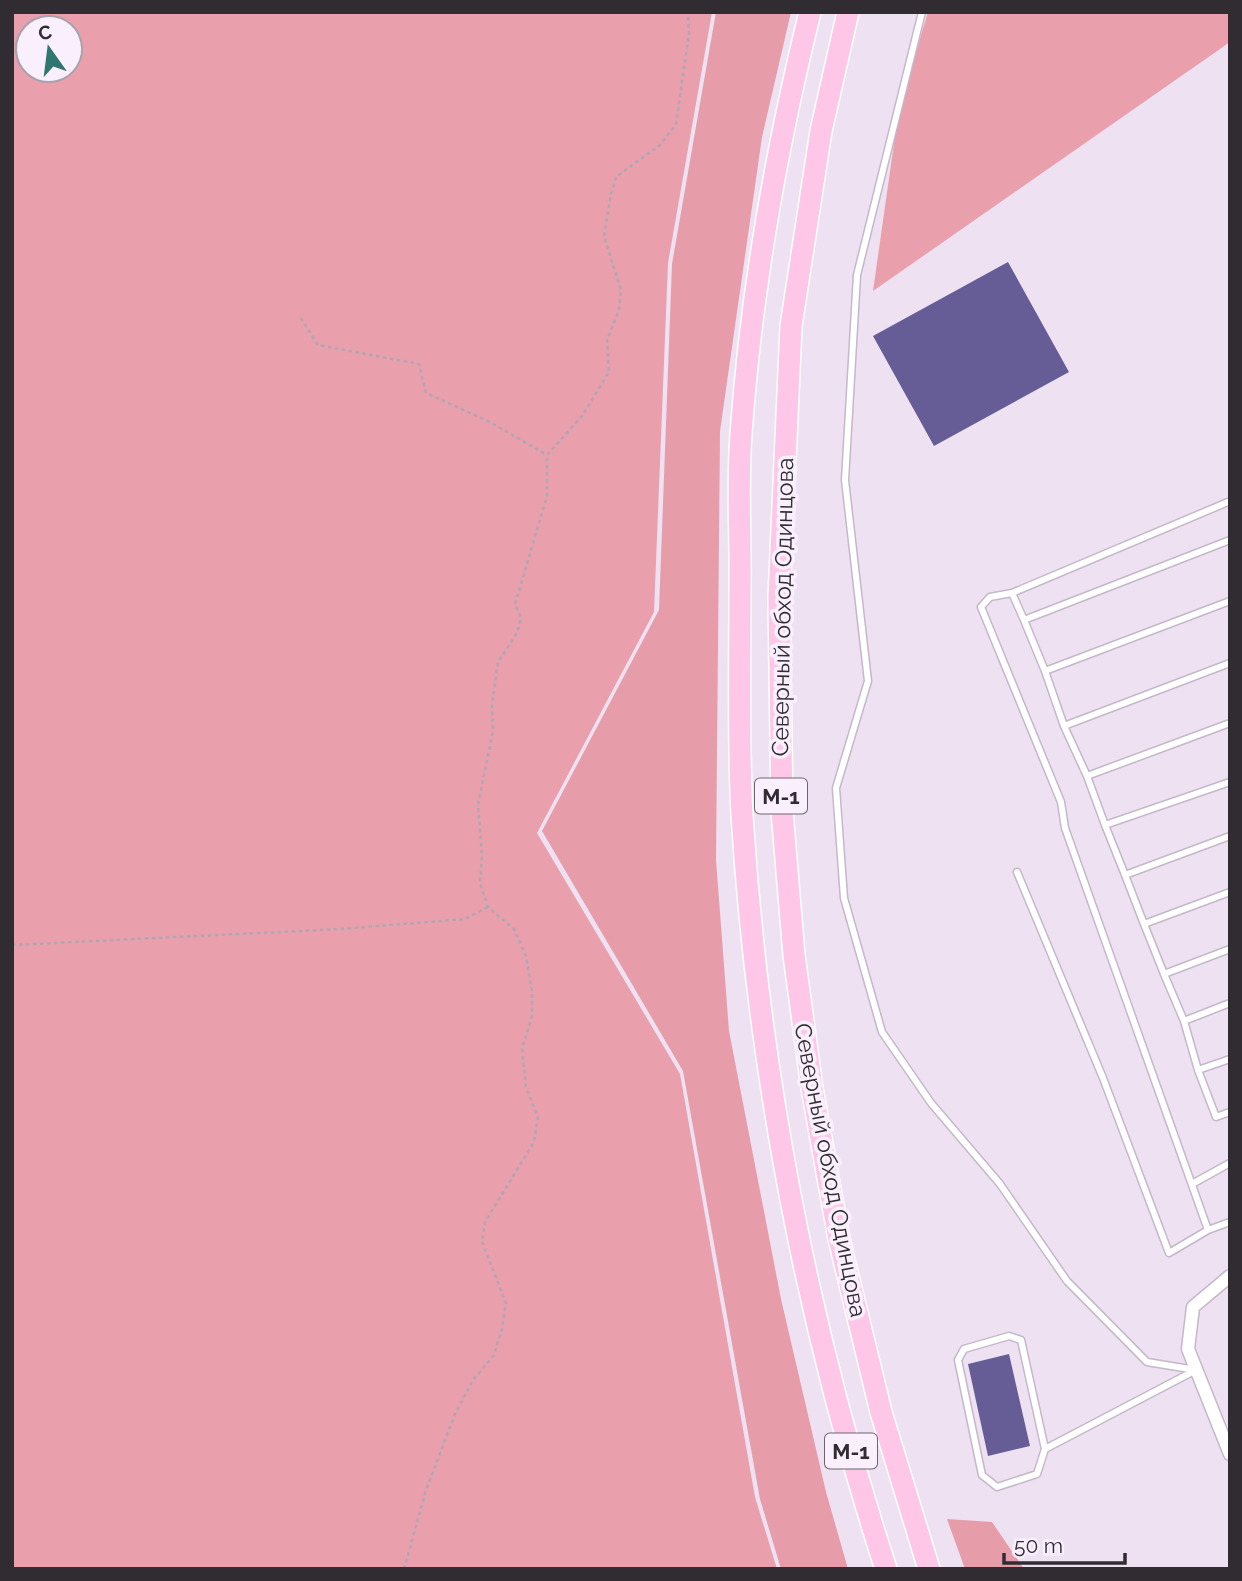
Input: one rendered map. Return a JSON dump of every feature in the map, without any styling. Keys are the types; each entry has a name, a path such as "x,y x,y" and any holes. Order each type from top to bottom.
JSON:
{"highway":[{"name":"Северный обход Одинцова","path":"810,12 782,128 752,323 740,437 739,718 743,817 774,1098 800,1245 843,1421 886,1569"},
{"name":"Северный обход Одинцова","path":"848,12 821,131 791,326 779,597 782,811 794,955 812,1088 839,1238 881,1412 929,1569"}],"street":[{"path":"1226,1277 1193,1307 1188,1349 1230,1454"}],"lane":[{"path":"922,12 857,275 845,480 868,681 836,788 844,898 883,1032 931,1103 1000,1185 1067,1281 1138,1353 1147,1362 1196,1370"},
{"path":"1208,1230 1065,828 1061,802 981,607 990,597 1012,593 1229,503"},
{"path":"1024,620 1230,540"},
{"path":"1012,593 1184,1021 1198,1070 1216,1117 1230,1112"},
{"path":"1045,671 1230,601"},
{"path":"1064,726 1230,663"},
{"path":"1087,776 1230,723"},
{"path":"1105,825 1230,782"},
{"path":"1125,875 1230,836"},
{"path":"1017,872 1103,1078 1169,1253 1208,1230 1230,1222"},
{"path":"1144,925 1230,892"},
{"path":"1164,974 1230,949"},
{"path":"1184,1021 1230,1003"},
{"path":"1198,1070 1230,1059"},
{"path":"1192,1184 1230,1163"},
{"path":"1045,1448 1021,1340 1009,1336 964,1349 958,1360 982,1475 997,1487 1037,1474 1045,1448 1196,1370"}],"path":[{"path":"404,1569 426,1490 455,1414 473,1380 494,1355 506,1303 482,1242 485,1222 534,1142 538,1117 526,1087 522,1049 532,1016 533,991 526,956 514,929 488,907 480,883 482,856 478,805 493,731 492,705 498,662 517,633 521,618 515,604 547,496 547,455 582,416 609,372 607,340 619,310 621,290 604,236 611,194 616,177 660,145 676,124 690,33 688,12"},
{"path":"301,318 318,345 419,364 426,393 488,421 547,455"},
{"path":"12,945 438,922 465,919 488,907"}],"shaded area":[{"path":"12,12 712,12 668,263 654,612 537,833 680,1074 755,1497 777,1569 12,1569"},
{"path":"716,12 791,12 762,137 720,431 716,860 729,1031 781,1299 826,1492 848,1569 781,1569 760,1499 683,1071 542,831 659,610 672,264"},
{"path":"928,12 1230,12 1230,42 873,291 899,108"},
{"path":"947,1519 992,1522 1024,1569 965,1569"}],"building":[{"path":"1008,262 1069,372 934,446 873,336"},
{"path":"1009,1354 1030,1446 988,1456 968,1364"}]}
